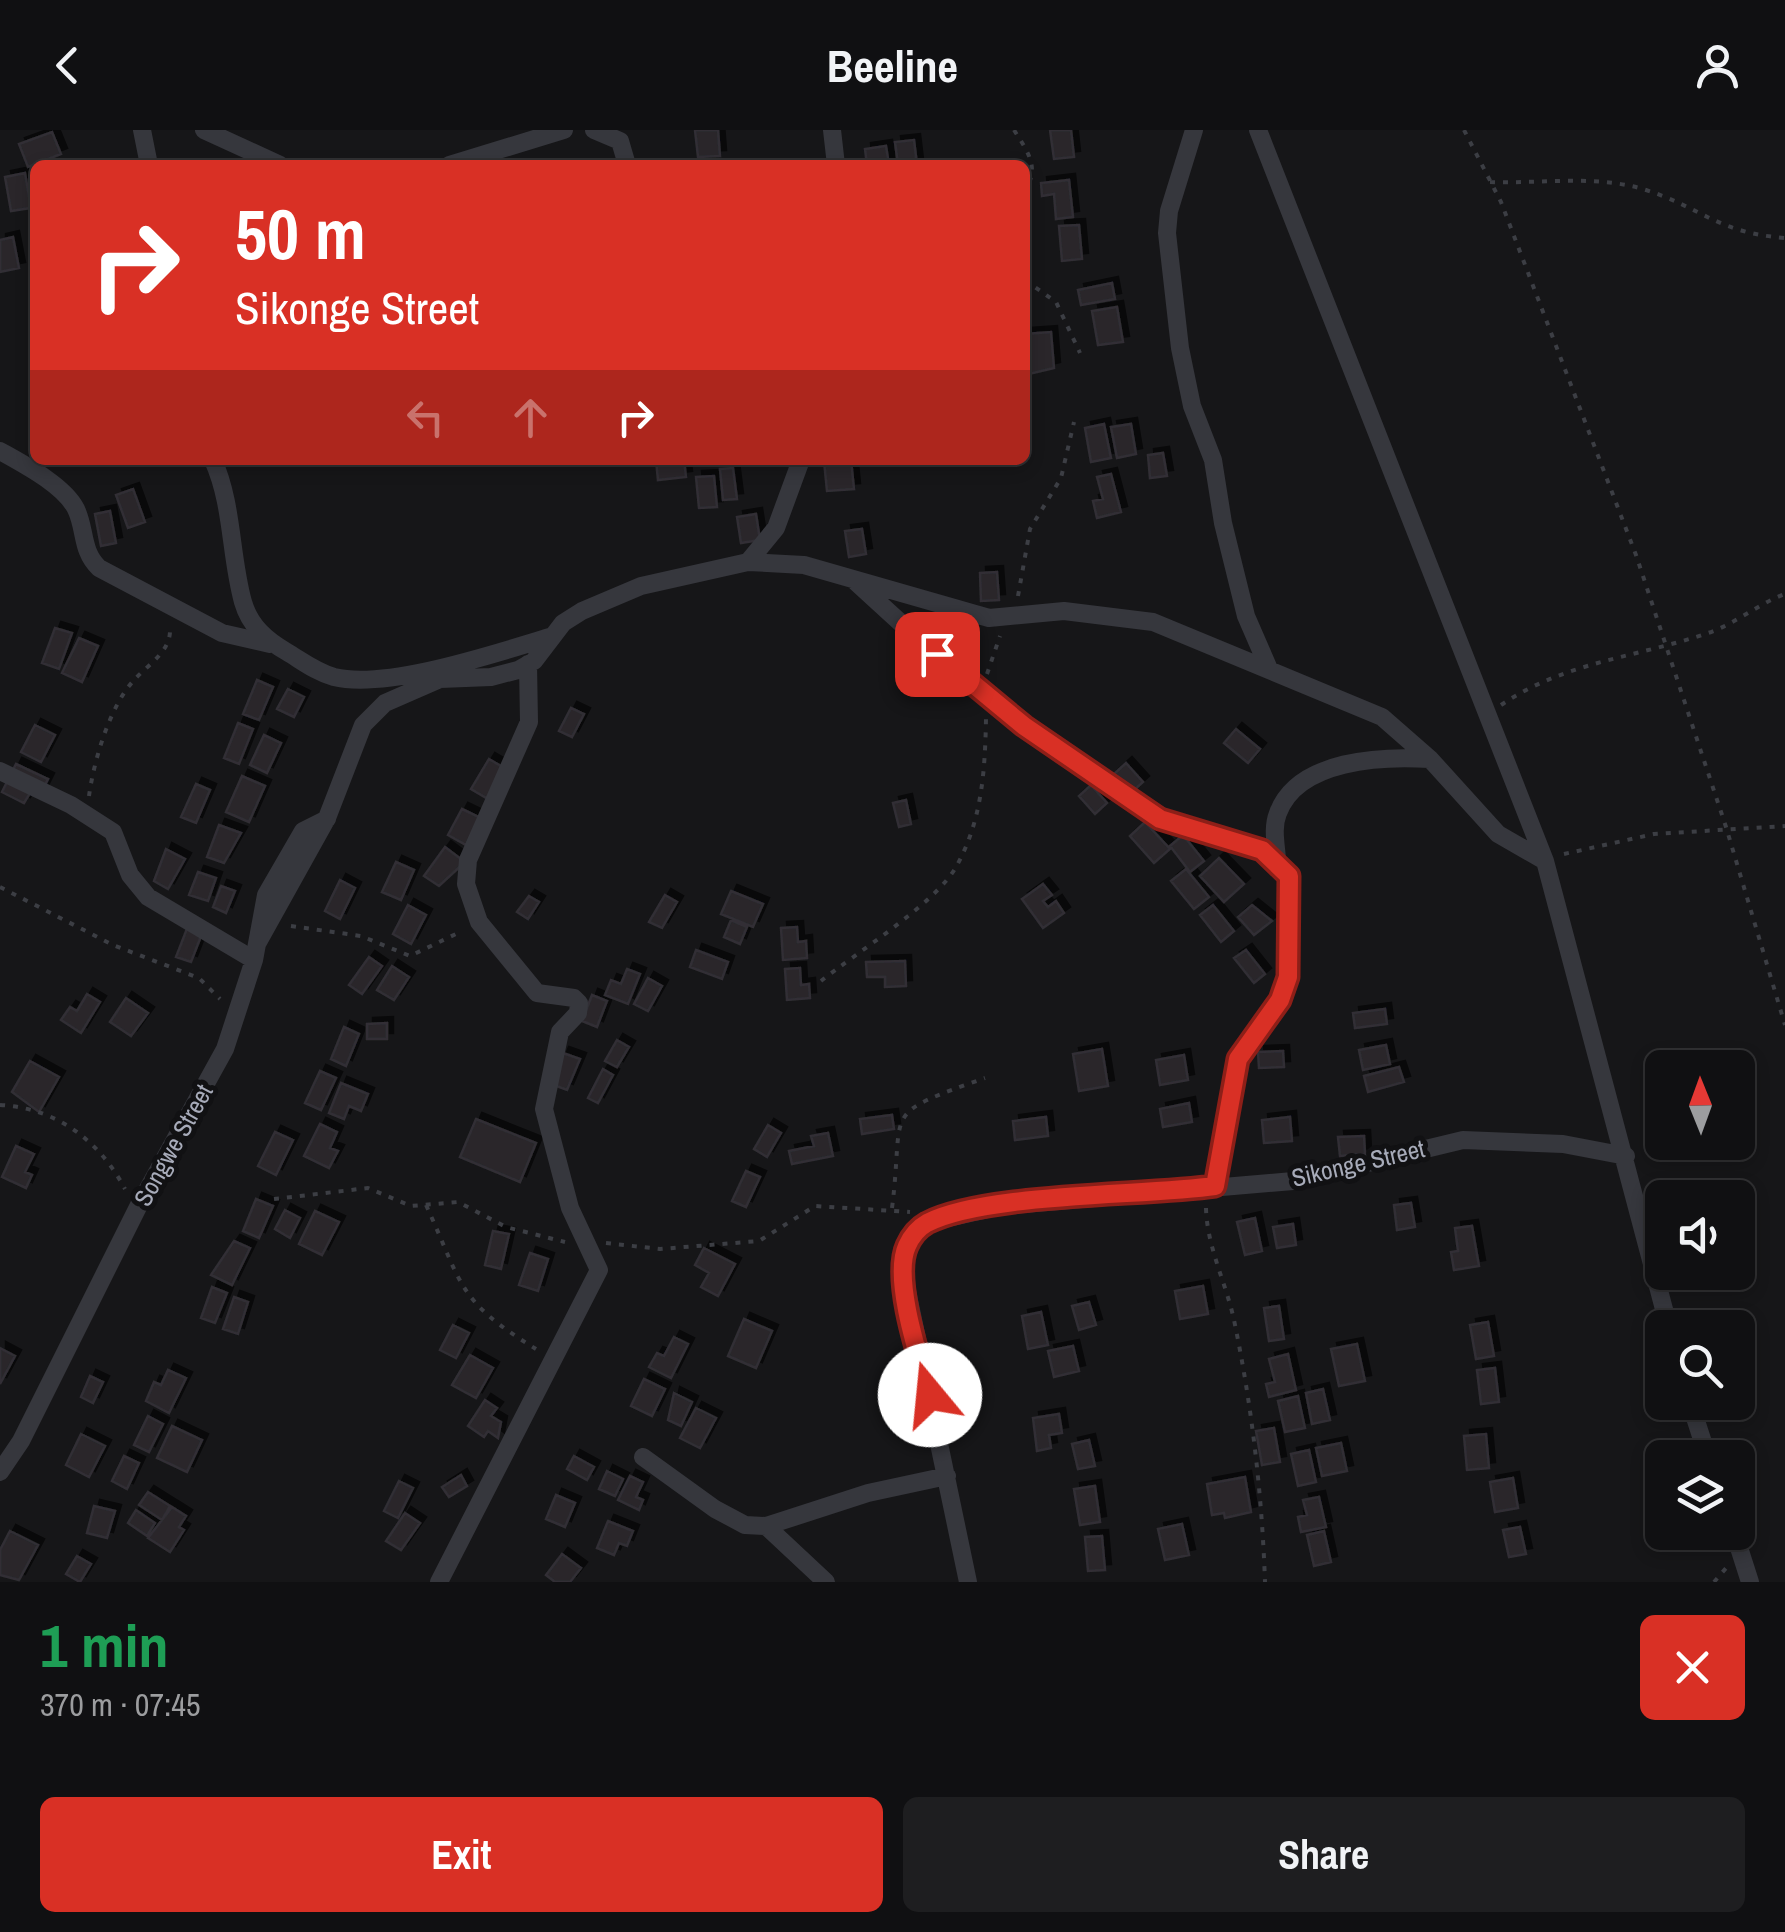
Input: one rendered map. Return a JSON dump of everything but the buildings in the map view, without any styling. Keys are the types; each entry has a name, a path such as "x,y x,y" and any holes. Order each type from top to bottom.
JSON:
{"street":[{"path":"142,130 148,160"},
{"path":"204,130 269,160"},
{"path":"461,160 510,139 564,130"},
{"path":"594,130 620,141 626,160"},
{"path":"832,130 835,160"},
{"path":"1194,130 1168,222 1184,378 1212,460 1222,524 1246,616 1269,668"},
{"path":"1258,130 1485,716 1545,860 1665,1310"},
{"path":"0,451 36,473 75,508 88,558 99,568 222,633 277,646"},
{"path":"215,465 224,490 244,604 258,631 322,673 359,680 475,659 551,637"},
{"path":"748,562 776,528 799,465"},
{"path":"0,771 89,817 118,837 130,875 148,897 256,951 327,818 348,773 357,736 385,703 440,680 491,677 528,664 551,637 582,611 641,586 748,562 804,565 973,616 1010,618 1064,612 1136,619 1269,668 1366,708 1402,732 1498,834 1545,860"},
{"path":"852,578 956,674 1160,819 1262,850 1277,859 1289,876 1292,894 1288,977 1280,1000 1238,1059 1210,1187"},
{"path":"439,1582 598,1278 590,1247 561,1180 544,1108 560,1032 578,1013 579,1003 574,998 536,993 478,922 467,894 468,860 529,722 528,664"},
{"path":"1277,859 1278,812 1289,794 1306,781 1375,758 1430,759"},
{"name":"Songwe Street","path":"0,1472 20,1441 136,1211 225,1049 256,951 263,908 275,878 303,831 327,818"},
{"name":"Sikonge Street","path":"968,1582 948,1476 915,1344 902,1267 905,1248 916,1231 941,1218 1001,1206 1293,1181 1463,1140 1562,1144 1626,1156"},
{"path":"643,1457 715,1509 746,1525 766,1526 879,1490 948,1476"},
{"path":"766,1526 826,1582"},
{"path":"1740,1550 1750,1582"}],"path":[{"path":"1014,130 1032,162 1030,182"},
{"path":"1464,130 1490,182 1636,555 1726,827 1785,1025"},
{"path":"1490,182 1612,182 1660,196 1734,232 1785,238"},
{"path":"1030,284 1056,302 1080,353"},
{"path":"821,980 928,898 955,869 986,784 986,695 992,652 1021,587 1030,529 1061,478 1074,422"},
{"path":"1485,716 1529,686 1710,633 1785,594"},
{"path":"89,817 91,781 116,712 131,682 169,644 170,604"},
{"path":"1545,860 1591,845 1726,827 1768,831 1785,826"},
{"path":"0,887 112,945 199,978 211,986 235,1019"},
{"path":"272,924 361,936 410,956 426,952 478,922"},
{"path":"892,1208 899,1121 912,1106 984,1078"},
{"path":"0,1105 40,1110 76,1131 112,1164 136,1211"},
{"path":"1210,1187 1206,1222 1234,1319 1263,1505 1265,1582"},
{"path":"274,1199 368,1188 402,1204 458,1202 490,1220 590,1247 660,1249 759,1241 815,1206 892,1208 941,1218"},
{"path":"426,1205 462,1289 482,1314 553,1360"}],"route":[{"path":"930,1395 915,1344 902,1267 905,1248 916,1231 941,1218 1001,1206 1215,1186 1238,1059 1280,1000 1288,977 1292,929 1289,876 1277,859 1262,850 1160,819 1024,726 962,679 937,654"}]}
